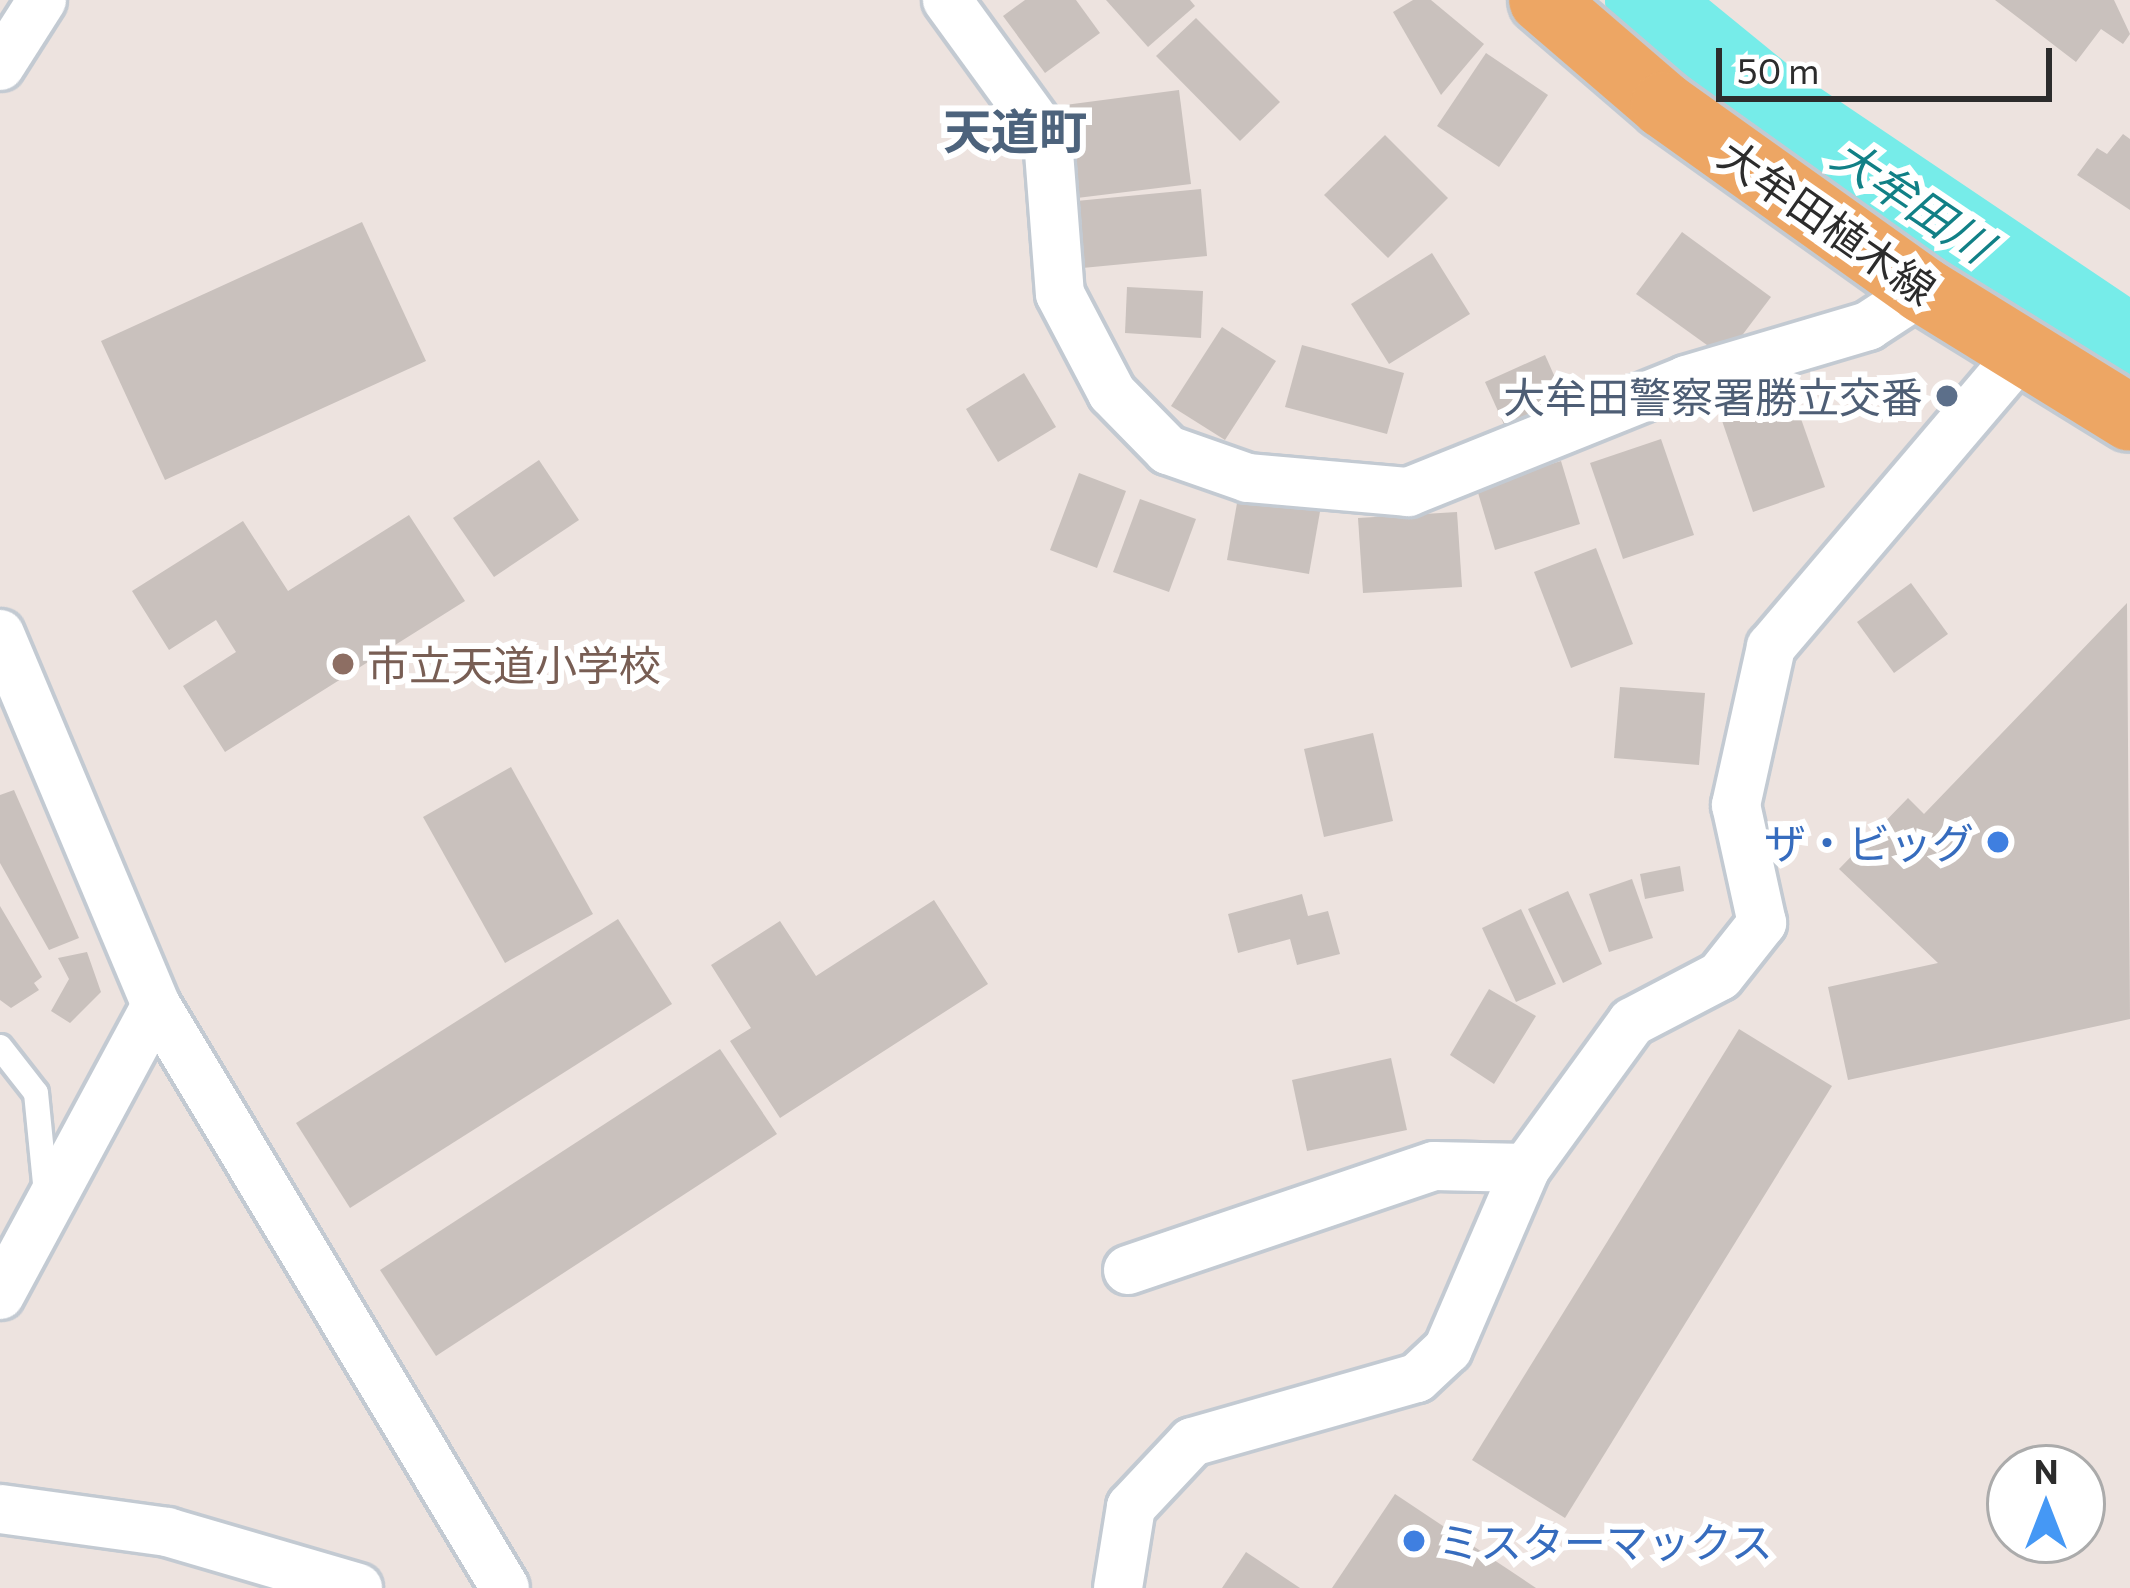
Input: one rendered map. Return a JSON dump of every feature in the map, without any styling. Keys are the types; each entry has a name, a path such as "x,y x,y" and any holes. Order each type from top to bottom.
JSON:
{"main road":[{"name":"大牟田植木線","path":"1542,0 1664,105 1923,290 2130,418"}],"street":[{"path":"0,66 42,0"},
{"path":"947,0 1048,139 1060,294 1112,393 1168,450 1248,478 1336,492 1408,492 1686,380 1868,326 1923,290"},
{"path":"1118,1588 1131,1507 1192,1442 1417,1378 1448,1348 1526,1168 1632,1022 1720,976 1762,923 1736,805 1771,647 2022,352"},
{"path":"0,634 156,1005 505,1588"},
{"path":"0,1295 156,1005"},
{"path":"1128,1270 1434,1166 1526,1168"},
{"path":"0,1509 212,1542 358,1588"}],"lane":[{"path":"0,1047 36,1093 46,1209"}],"building":[{"path":"1025,0 1076,0 1100,33 1045,73 1003,16"},
{"path":"1106,0 1190,0 1195,6 1148,47"},
{"path":"1413,0 1431,0 1484,44 1441,95 1393,12"},
{"path":"1995,0 2114,0 2130,34 2123,44 2101,29 2076,62"},
{"path":"1196,18 1280,102 1240,141 1156,56"},
{"path":"1486,53 1548,95 1499,167 1437,126"},
{"path":"1179,90 1191,184 1077,198 1065,105"},
{"path":"2123,134 2130,139 2130,210 2077,175 2097,148 2107,154"},
{"path":"1385,135 1448,198 1388,258 1324,195"},
{"path":"1201,189 1207,256 1072,269 1066,202"},
{"path":"362,222 426,361 165,480 101,341"},
{"path":"1682,232 1771,297 1725,358 1636,294"},
{"path":"1432,253 1470,314 1389,364 1351,304"},
{"path":"1127,287 1203,291 1201,338 1125,333"},
{"path":"1222,327 1276,361 1225,440 1171,406"},
{"path":"1302,345 1404,373 1387,434 1285,407"},
{"path":"1545,355 1570,411 1510,438 1485,382"},
{"path":"1024,373 1056,427 998,462 966,409"},
{"path":"1787,379 1825,487 1753,512 1716,403"},
{"path":"1661,439 1694,535 1623,559 1590,463"},
{"path":"539,460 579,520 494,577 453,518"},
{"path":"1561,461 1580,524 1495,550 1476,486"},
{"path":"1079,473 1126,491 1097,568 1050,550"},
{"path":"1239,492 1321,506 1309,574 1227,560"},
{"path":"1140,499 1196,519 1169,592 1113,572"},
{"path":"1457,512 1462,587 1363,593 1358,518"},
{"path":"409,515 465,601 225,752 183,686 236,652 216,620 169,650 132,591 243,521 288,591"},
{"path":"1596,548 1633,644 1571,668 1534,572"},
{"path":"1911,583 1948,634 1894,673 1857,622"},
{"name":"ザ・ビッグ","path":"2127,603 2130,1019 1848,1080 1828,987 1938,963 1839,869 1908,798 1924,814"},
{"path":"1620,687 1705,693 1699,765 1614,758"},
{"path":"1373,733 1393,821 1324,837 1304,749"},
{"path":"511,767 593,914 505,963 423,817"},
{"path":"14,790 79,938 49,950 0,863 0,795"},
{"path":"1680,866 1684,891 1645,899 1640,874"},
{"path":"1632,879 1653,938 1609,952 1589,894"},
{"path":"1568,891 1602,964 1563,983 1528,909"},
{"path":"1302,894 1308,916 1328,911 1340,954 1297,965 1290,939 1238,953 1228,914"},
{"path":"934,900 988,984 780,1118 730,1041 751,1028 711,965 780,921 816,976"},
{"path":"0,906 42,977 34,983 39,990 11,1008 0,1000"},
{"path":"1521,909 1556,984 1516,1002 1482,928"},
{"path":"618,919 672,1004 350,1208 296,1123"},
{"path":"87,952 101,992 70,1023 51,1011 69,979 58,958"},
{"path":"1489,989 1536,1016 1494,1084 1450,1055"},
{"path":"1739,1029 1832,1086 1565,1518 1472,1460"},
{"path":"720,1049 777,1134 436,1356 380,1270"},
{"path":"1391,1058 1407,1130 1307,1151 1292,1080"},
{"name":"ミスターマックス","path":"1395,1494 1536,1588 1332,1588"},
{"path":"1246,1552 1300,1588 1222,1588"}],"waterway":[{"name":"大牟田川","path":"1645,0 1776,107 2130,346"}],"place":[{"name":"大牟田警察署勝立交番","path":"1947,396"},
{"name":"市立天道小学校","path":"343,664"},
{"name":"ザ・ビッグ","path":"1998,842"},
{"name":"ミスターマックス","path":"1414,1541"}],"district":[{"name":"天道町","path":"1015,130"}]}
